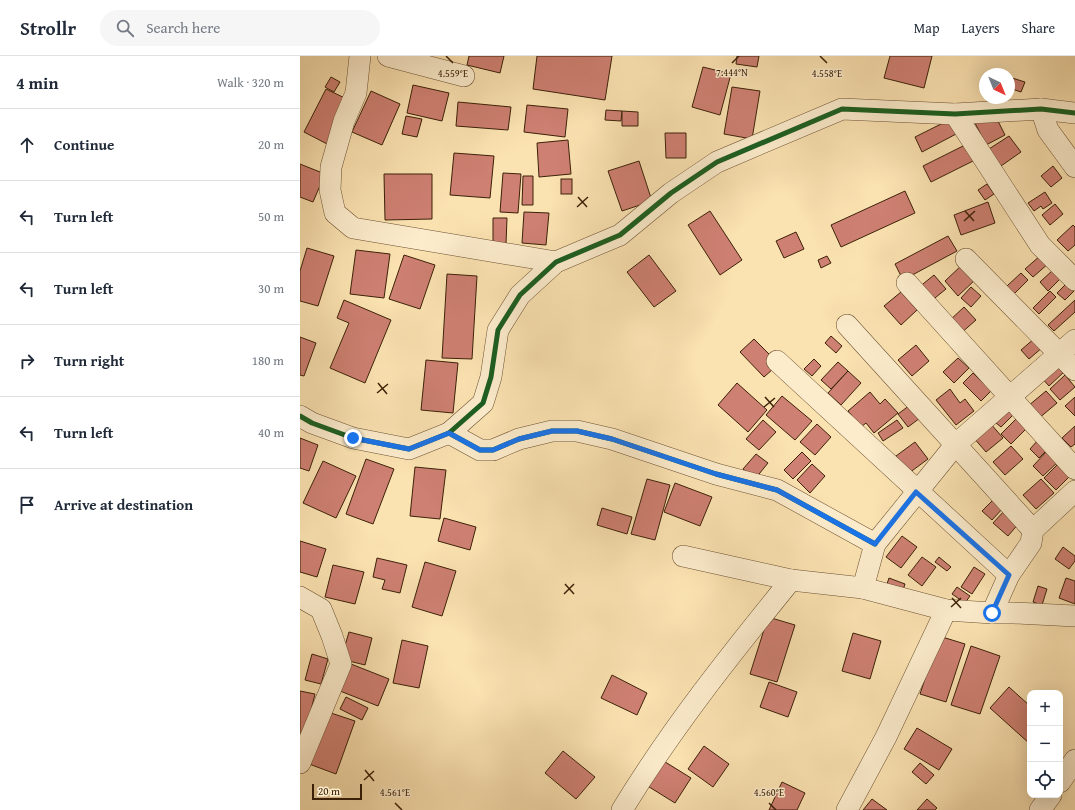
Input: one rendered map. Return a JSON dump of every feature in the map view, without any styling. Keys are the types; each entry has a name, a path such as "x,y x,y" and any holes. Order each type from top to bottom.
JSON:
{"street":[{"path":"360,56 356,93 344,122 331,167 330,190 335,213 353,228 556,262"},
{"path":"388,56 464,76"},
{"path":"300,416 312,423 353,438 409,449 449,433 483,403 491,377 498,330 520,294 556,262 620,235 671,193 717,162 842,110 955,114 1041,109 1075,113"},
{"path":"1041,109 1048,130 1075,167"},
{"path":"955,114 1040,245 1075,280"},
{"path":"966,259 1075,370"},
{"path":"906,283 1075,469"},
{"path":"847,325 1033,530"},
{"path":"863,588 875,544 956,444 1075,340"},
{"path":"777,361 916,492 1009,575"},
{"path":"449,433 480,450 493,450 519,439 552,431 577,431 612,439 716,474 777,490 875,544"},
{"path":"992,613 1009,575 1031,543 1033,530 1075,492"},
{"path":"683,556 791,580 863,588 946,610 1075,616"},
{"path":"622,810 643,775 716,674 791,580"},
{"path":"300,598 322,609 340,664 300,763"},
{"path":"847,810 886,737 946,610"},
{"path":"1063,778 1075,760"},
{"path":"1040,810 1049,798"}],"building":[{"path":"469,56 504,56 500,73 467,65"},
{"path":"537,56 612,56 605,100 533,89"},
{"path":"737,56 759,56 757,67 736,64"},
{"path":"890,56 932,56 924,88 884,78"},
{"path":"703,67 731,74 720,115 692,107"},
{"path":"331,77 340,82 334,92 325,87"},
{"path":"1015,79 1025,82 1021,92 1015,90"},
{"path":"413,85 449,93 442,121 407,113"},
{"path":"732,87 760,91 752,139 724,134"},
{"path":"326,89 351,101 329,145 304,132"},
{"path":"371,91 400,104 382,145 352,132"},
{"path":"458,102 511,107 508,130 456,126"},
{"path":"527,105 568,109 565,137 524,132"},
{"path":"606,110 622,111 621,121 605,120"},
{"path":"622,111 638,112 638,126 622,126"},
{"path":"994,113 1005,135 986,145 975,123"},
{"path":"406,116 422,119 417,137 402,134"},
{"path":"951,119 958,133 922,152 915,137"},
{"path":"665,133 686,133 686,158 666,158"},
{"path":"1009,136 1021,152 1001,166 989,149"},
{"path":"568,140 571,174 539,177 537,143"},
{"path":"965,145 973,161 931,182 923,166"},
{"path":"454,153 494,156 490,198 450,195"},
{"path":"639,161 652,201 622,211 608,171"},
{"path":"300,164 325,174 313,202 300,197"},
{"path":"1053,166 1062,178 1051,187 1041,176"},
{"path":"503,173 521,174 518,213 500,212"},
{"path":"384,174 432,174 432,219 385,220"},
{"path":"523,176 533,176 533,205 522,205"},
{"path":"561,179 572,179 572,194 561,194"},
{"path":"987,184 994,194 985,200 978,190"},
{"path":"905,191 915,213 841,247 831,225"},
{"path":"1045,192 1052,203 1043,209 1041,206 1034,211 1028,203"},
{"path":"988,202 995,223 961,235 954,215"},
{"path":"1055,204 1063,214 1050,225 1042,215"},
{"path":"710,211 742,260 720,275 688,225"},
{"path":"524,212 549,213 546,245 522,243"},
{"path":"493,218 507,218 506,244 493,244"},
{"path":"1073,225 1075,227 1075,245 1068,251 1057,240"},
{"path":"796,232 804,249 784,258 776,241"},
{"path":"948,236 957,251 903,280 895,264"},
{"path":"307,248 334,256 318,306 300,301 300,271"},
{"path":"356,250 390,254 384,298 350,294"},
{"path":"404,255 435,265 420,309 389,299"},
{"path":"649,255 676,291 654,307 627,272"},
{"path":"1041,255 1049,263 1033,277 1025,269"},
{"path":"827,256 831,263 821,268 818,260"},
{"path":"963,264 976,279 958,296 945,281"},
{"path":"1053,270 1061,278 1048,291 1040,282"},
{"path":"1021,273 1028,280 1014,294 1007,286"},
{"path":"447,274 477,276 472,359 442,358"},
{"path":"934,275 946,289 930,302 918,288"},
{"path":"1069,281 1075,290 1065,300 1057,293"},
{"path":"971,287 981,296 971,307 961,298"},
{"path":"1050,291 1056,297 1039,314 1033,308"},
{"path":"901,292 917,310 901,325 884,306"},
{"path":"344,300 391,320 365,383 330,368 349,323 337,318"},
{"path":"1075,300 1075,312 1054,331 1048,325"},
{"path":"964,307 976,320 960,334 948,322"},
{"path":"831,336 842,346 836,353 825,343"},
{"path":"300,337 316,343 304,376 300,375"},
{"path":"1035,338 1043,347 1029,359 1021,350"},
{"path":"754,339 772,357 767,362 773,369 764,377 740,352"},
{"path":"916,345 929,361 912,376 898,360"},
{"path":"958,358 969,368 954,383 943,372"},
{"path":"814,359 821,366 812,376 804,369"},
{"path":"426,360 458,363 453,413 421,410"},
{"path":"838,362 848,371 831,389 821,380"},
{"path":"1055,362 1064,372 1049,386 1040,376"},
{"path":"848,371 861,383 841,405 828,393"},
{"path":"973,373 991,391 981,401 963,383"},
{"path":"1065,375 1075,387 1060,400 1050,389"},
{"path":"737,383 767,410 748,432 718,405"},
{"path":"950,389 960,403 965,399 974,411 956,425 936,400"},
{"path":"1046,391 1057,403 1038,419 1028,406"},
{"path":"870,392 880,404 885,399 898,413 874,433 866,423 861,427 848,411"},
{"path":"782,396 812,421 795,440 766,415"},
{"path":"1075,397 1075,416 1065,406"},
{"path":"914,402 924,415 908,427 898,414"},
{"path":"1009,409 1014,414 1001,427 996,423"},
{"path":"1017,418 1027,428 1011,444 1001,434"},
{"path":"763,420 776,432 759,450 746,439"},
{"path":"897,420 903,428 883,441 878,433"},
{"path":"990,423 1003,438 986,452 973,437"},
{"path":"817,424 831,437 815,455 800,442"},
{"path":"1075,426 1075,444 1071,447 1062,438"},
{"path":"300,438 318,445 309,471 300,468"},
{"path":"1038,440 1048,449 1039,458 1030,449"},
{"path":"915,442 928,459 909,473 896,456"},
{"path":"1011,446 1023,459 1005,475 993,462"},
{"path":"1048,450 1059,461 1043,476 1033,466"},
{"path":"802,452 811,461 793,479 784,470"},
{"path":"756,454 768,463 755,479 743,469"},
{"path":"366,459 394,469 373,524 346,514"},
{"path":"323,461 356,476 336,518 303,503"},
{"path":"1059,463 1071,475 1056,490 1044,478"},
{"path":"812,464 825,476 810,493 797,480"},
{"path":"415,467 446,470 440,519 410,516"},
{"path":"647,479 670,485 655,540 631,534"},
{"path":"1041,479 1054,493 1036,509 1023,495"},
{"path":"675,483 712,497 700,526 664,512"},
{"path":"994,499 1003,508 992,520 982,511"},
{"path":"602,508 632,517 627,534 597,525"},
{"path":"1006,509 1020,522 1008,536 993,523"},
{"path":"444,518 476,527 470,550 438,541"},
{"path":"902,536 917,547 901,568 886,557"},
{"path":"300,541 326,549 317,577 300,572"},
{"path":"1063,547 1075,556 1075,561 1069,569 1055,559"},
{"path":"922,557 936,567 922,586 908,575"},
{"path":"939,557 951,567 947,571 935,562"},
{"path":"377,558 407,565 400,593 382,589 385,580 373,577"},
{"path":"425,562 456,571 442,616 412,607"},
{"path":"333,565 364,572 355,604 325,597"},
{"path":"974,567 985,574 972,594 961,587"},
{"path":"889,578 905,584 902,593 886,587"},
{"path":"1066,578 1075,581 1075,604 1059,598"},
{"path":"1038,586 1047,589 1042,605 1033,602"},
{"path":"957,587 970,596 965,603 952,594"},
{"path":"768,617 795,625 777,682 750,674"},
{"path":"349,632 372,638 365,665 341,659"},
{"path":"853,633 881,641 870,679 842,671"},
{"path":"939,636 965,644 946,702 920,694"},
{"path":"402,640 428,646 419,688 393,683"},
{"path":"971,646 1000,656 980,714 951,705"},
{"path":"312,654 328,659 321,684 305,680"},
{"path":"351,664 389,679 378,706 340,691"},
{"path":"612,675 647,693 637,715 601,698"},
{"path":"769,682 797,692 788,717 760,707"},
{"path":"1009,687 1027,703 1027,741 990,708"},
{"path":"300,691 315,694 302,746 300,745"},
{"path":"346,697 368,708 362,720 340,709"},
{"path":"328,712 355,721 336,774 309,764"},
{"path":"917,728 952,749 939,770 904,749"},
{"path":"704,746 729,764 713,787 688,769"},
{"path":"563,751 595,777 576,799 545,773"},
{"path":"662,760 691,778 675,803 646,785"},
{"path":"920,763 934,775 926,784 912,772"},
{"path":"782,782 805,793 797,810 769,810"},
{"path":"872,799 887,810 863,810"},
{"path":"927,799 937,808 935,810 917,810"}],"cycle path":[{"path":"300,416 312,423 353,438 409,449 449,433 483,403 491,377 498,330 520,295 556,262 620,235 671,193 717,162 842,109 955,114 1041,109 1075,113"},
{"path":"449,433 480,450 493,450 519,439 552,431 577,431 612,439 716,474 777,490 875,544"}],"route":[{"path":"353,438 409,449 449,433 480,450 493,450 519,439 552,431 577,431 612,439 716,474 777,490 875,544 916,492 1009,575 992,613"}]}
